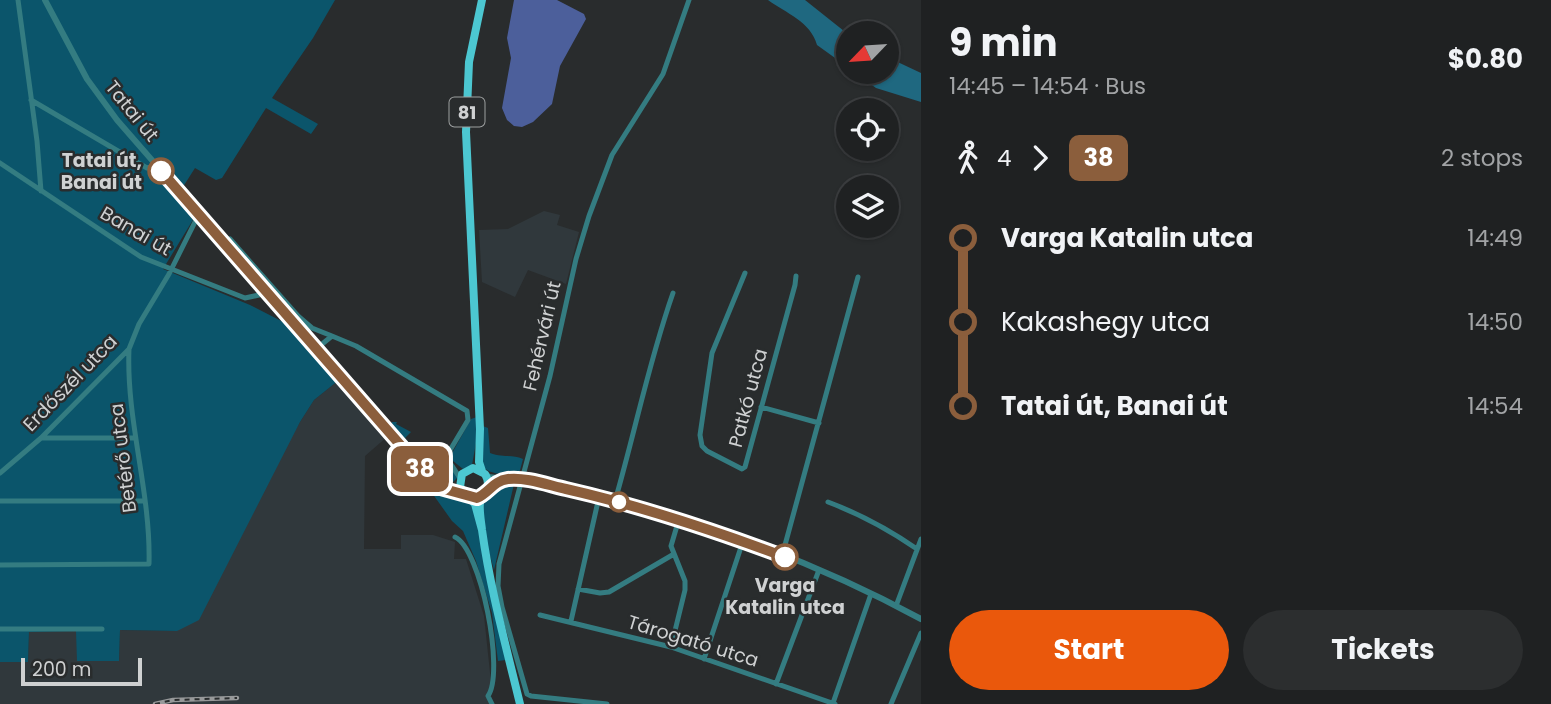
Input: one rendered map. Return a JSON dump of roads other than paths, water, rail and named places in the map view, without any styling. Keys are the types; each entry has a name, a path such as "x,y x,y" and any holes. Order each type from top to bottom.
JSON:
{"main road":[{"name":"81","path":"482,0 469,62 466,132 479,450 489,482 480,502 482,530"},
{"name":"81","path":"479,450 464,475 467,496 476,506 520,704"},
{"path":"464,475 484,472"},
{"path":"467,496 477,498 486,492"}],"street":[{"path":"18,0 41,191"},
{"name":"Tatai út","path":"44,0 87,79 156,166 433,483 439,488 467,496"},
{"name":"Fehérvári út","path":"607,704 528,695 498,586 499,564 550,376 576,259 589,216 612,155 663,74 689,0"},
{"path":"31,100 147,168 156,166"},
{"name":"Banai út","path":"0,163 141,257 245,298 259,295"},
{"name":"Erdőszél utca","path":"0,473 41,438 129,349 139,324 171,270 199,214"},
{"path":"230,239 298,316 312,328 356,346 467,411 468,419 446,457 464,475 446,487 433,483"},
{"name":"Patkó utca","path":"745,273 712,353 699,435 702,446 742,469 745,467 796,276"},
{"path":"782,556 858,278"},
{"path":"615,501 657,337 673,293"},
{"path":"292,323 298,316"},
{"path":"316,349 332,337"},
{"name":"Betérő utca","path":"0,565 149,564 145,502 135,438 129,349"},
{"path":"761,407 819,423"},
{"path":"41,438 135,438"},
{"path":"484,472 489,477 522,480 680,519 819,570 921,620"},
{"path":"486,492 492,484 507,479"},
{"path":"571,621 599,497"},
{"path":"0,501 145,502"},
{"path":"828,502 881,525 916,549"},
{"path":"671,647 685,590 685,581 674,554 672,541 680,519"},
{"path":"455,537 462,542 473,564 489,621 495,666 493,686 488,696 492,704"},
{"path":"896,606 921,539"},
{"path":"704,659 743,541"},
{"path":"578,589 609,592 674,554"},
{"path":"776,684 819,570"},
{"path":"834,704 871,594"},
{"name":"Tárogató utca","path":"540,615 671,647 834,704"},
{"path":"0,629 103,629"},
{"path":"891,704 921,633"}],"railway":[{"path":"155,704 173,700 237,698"}],"place":[{"name":"Tatai út, Banai út","path":"161,171"},
{"name":"Varga Katalin utca","path":"785,557"}]}
